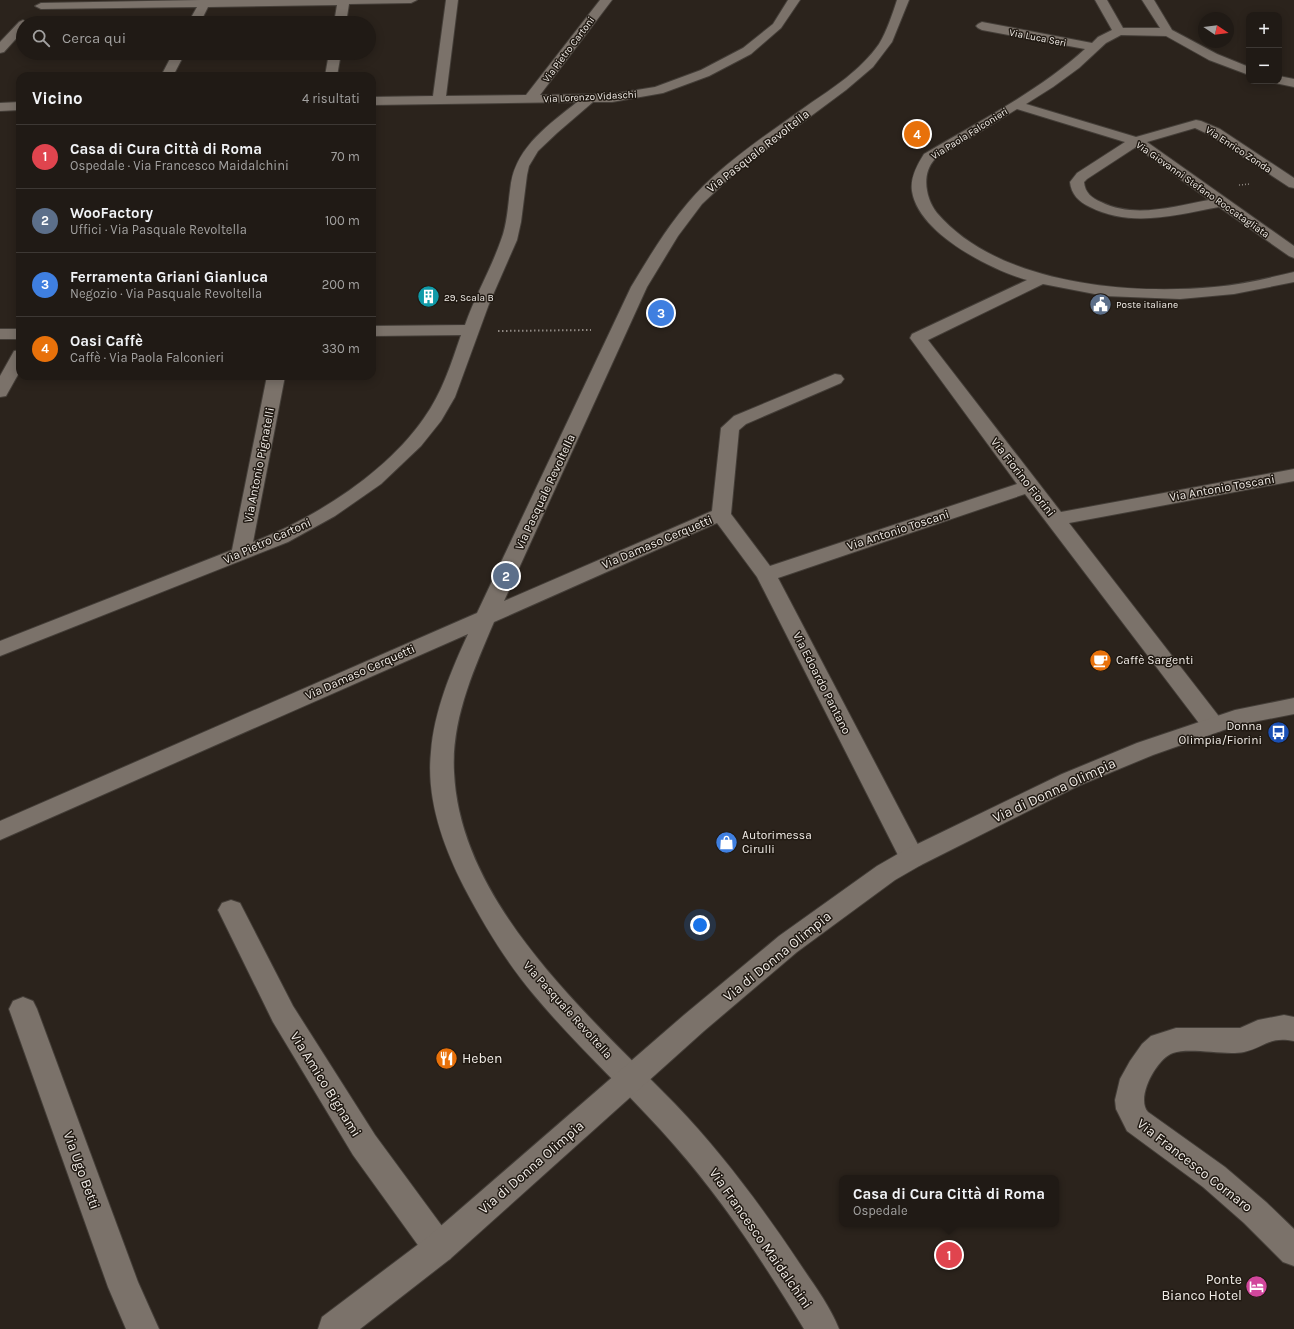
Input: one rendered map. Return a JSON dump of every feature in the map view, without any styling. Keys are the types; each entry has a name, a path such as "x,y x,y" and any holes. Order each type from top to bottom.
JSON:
{"street":[{"path":"33,14 204,4 411,0"},
{"path":"439,100 452,0"},
{"name":"Via Pietro Cartoni","path":"530,99 606,0"},
{"name":"Via Lorenzo Vidaschi","path":"376,101 612,98 646,93 679,84 737,57 762,40 777,26 794,0"},
{"name":"Via Pasquale Revoltella","path":"632,1079 569,1014 525,964 480,893 465,863 450,827 441,780 445,733 457,689 487,616 639,287 673,232 706,191 718,180 848,82 869,63 886,41 903,0"},
{"path":"1101,0 1119,30 1168,32 1213,57 1246,70"},
{"path":"1148,0 1168,32"},
{"path":"341,16 344,1"},
{"path":"198,16 204,4"},
{"name":"Via Luca Seri","path":"982,26 1094,47"},
{"name":"Via Paola Falconieri","path":"1119,30 1094,47 1075,65 1016,105 935,152 929,158 920,175 919,195 923,204 934,218 960,242 1006,266 1041,279 1098,290 1146,295 1214,292 1294,277"},
{"path":"0,49 16,32"},
{"path":"169,72 175,60"},
{"path":"332,72 334,60"},
{"path":"1282,81 1294,83"},
{"name":"Via Pietro Cartoni","path":"0,649 281,538 323,516 364,488 399,458 423,432 446,398 455,378 471,330 512,232 520,176 526,156 590,98"},
{"name":"Via Giovanni Stefano Roccatagliata","path":"1016,105 1136,141 1205,192 1294,253"},
{"path":"0,107 16,106"},
{"name":"Via Enrico Zonda","path":"1220,202 1147,215 1131,215 1099,207 1083,197 1077,186 1082,176 1136,141 1196,124 1215,132 1287,176"},
{"name":"Via Fiorino Fiorini","path":"1041,279 918,338 1029,486 1056,519 1213,725"},
{"path":"376,331 471,330"},
{"path":"0,334 16,334"},
{"path":"0,392 16,362"},
{"path":"721,514 730,428 740,420 834,378"},
{"name":"Via Antonio Pignatelli","path":"242,554 275,380"},
{"name":"Via Antonio Toscani","path":"1056,519 1294,475"},
{"name":"Via Antonio Toscani","path":"766,575 1029,486"},
{"name":"Via Damaso Cerquetti","path":"0,831 721,514"},
{"name":"Via Edoardo Pantano","path":"721,514 766,575 912,858"},
{"name":"Via di Donna Olimpia","path":"334,1329 439,1248 788,944 886,873 912,858 1070,780 1145,749 1213,725 1256,713 1294,706"},
{"name":"Via Amico Bignami","path":"231,910 283,1014 364,1144 439,1248"},
{"name":"Via Ugo Betti","path":"23,1009 124,1287 143,1329"},
{"name":"Via Francesco Cornaro","path":"1294,1030 1284,1027 1271,1029 1258,1032 1243,1040 1176,1040 1167,1042 1159,1047 1148,1060 1132,1084 1128,1101 1134,1119 1168,1142 1245,1202 1294,1251"},
{"name":"Via Francesco Maidalchini","path":"632,1079 704,1157 722,1180 783,1264 823,1329"}],"path":[{"path":"1205,192 1287,176"},
{"path":"501,331 593,330"}],"place":[{"name":"Oasi Caffè","path":"917,134"},
{"name":"29, Scala B","path":"429,297"},
{"name":"Poste italiane","path":"1100,304"},
{"name":"Ferramenta Griani Gianluca","path":"661,313"},
{"name":"WooFactory","path":"506,576"},
{"name":"Caffè Sargenti","path":"1100,660"},
{"name":"Donna Olimpia/Fiorini","path":"1278,733"},
{"name":"Autorimessa Cirulli","path":"726,842"},
{"name":"Heben","path":"447,1058"},
{"name":"Casa di Cura Città di Roma","path":"949,1255"},
{"name":"Ponte Bianco Hotel","path":"1257,1287"}]}
